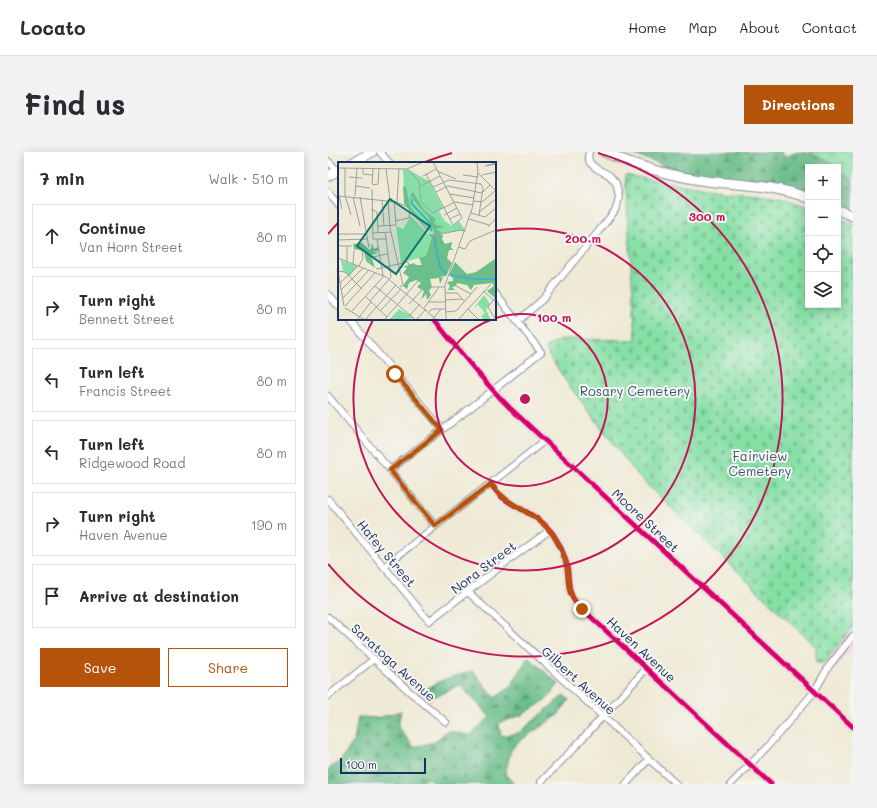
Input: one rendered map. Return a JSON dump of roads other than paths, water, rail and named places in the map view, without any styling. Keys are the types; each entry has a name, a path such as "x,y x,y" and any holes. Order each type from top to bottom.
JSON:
{"main road":[{"path":"354,162 372,152"},
{"path":"604,152 641,166 671,174 777,189 805,197"},
{"path":"841,211 853,216"}],"street":[{"path":"380,152 388,162"},
{"path":"518,321 543,299 614,212 617,206 619,196 616,183 609,175 595,168 590,163 588,157 589,152"},
{"path":"328,161 333,173"},
{"path":"328,192 338,205"},
{"path":"328,294 338,306"},
{"path":"390,470 541,352 496,294"},
{"path":"350,320 442,430"},
{"name":"Moore Street","path":"435,320 493,391 544,441 853,727"},
{"path":"328,396 435,526"},
{"path":"384,566 491,484 544,441"},
{"name":"Haven Avenue","path":"491,484 504,499 534,516 550,530 565,559 570,591 574,600 586,613 771,784"},
{"name":"Hafey Street","path":"328,499 429,621"},
{"name":"Nora Street","path":"429,621 550,530"},
{"name":"Gilbert Avenue","path":"468,592 676,784"},
{"name":"Saratoga Avenue","path":"328,617 410,692 446,722"},
{"path":"732,784 767,747 814,692 829,666 853,636"},
{"path":"328,696 374,659"},
{"path":"542,782 646,669"},
{"path":"626,784 649,759"}],"park label":[{"name":"Rosary Cemetery","path":"635,390"},
{"name":"Fairview Cemetery","path":"760,462"}]}
